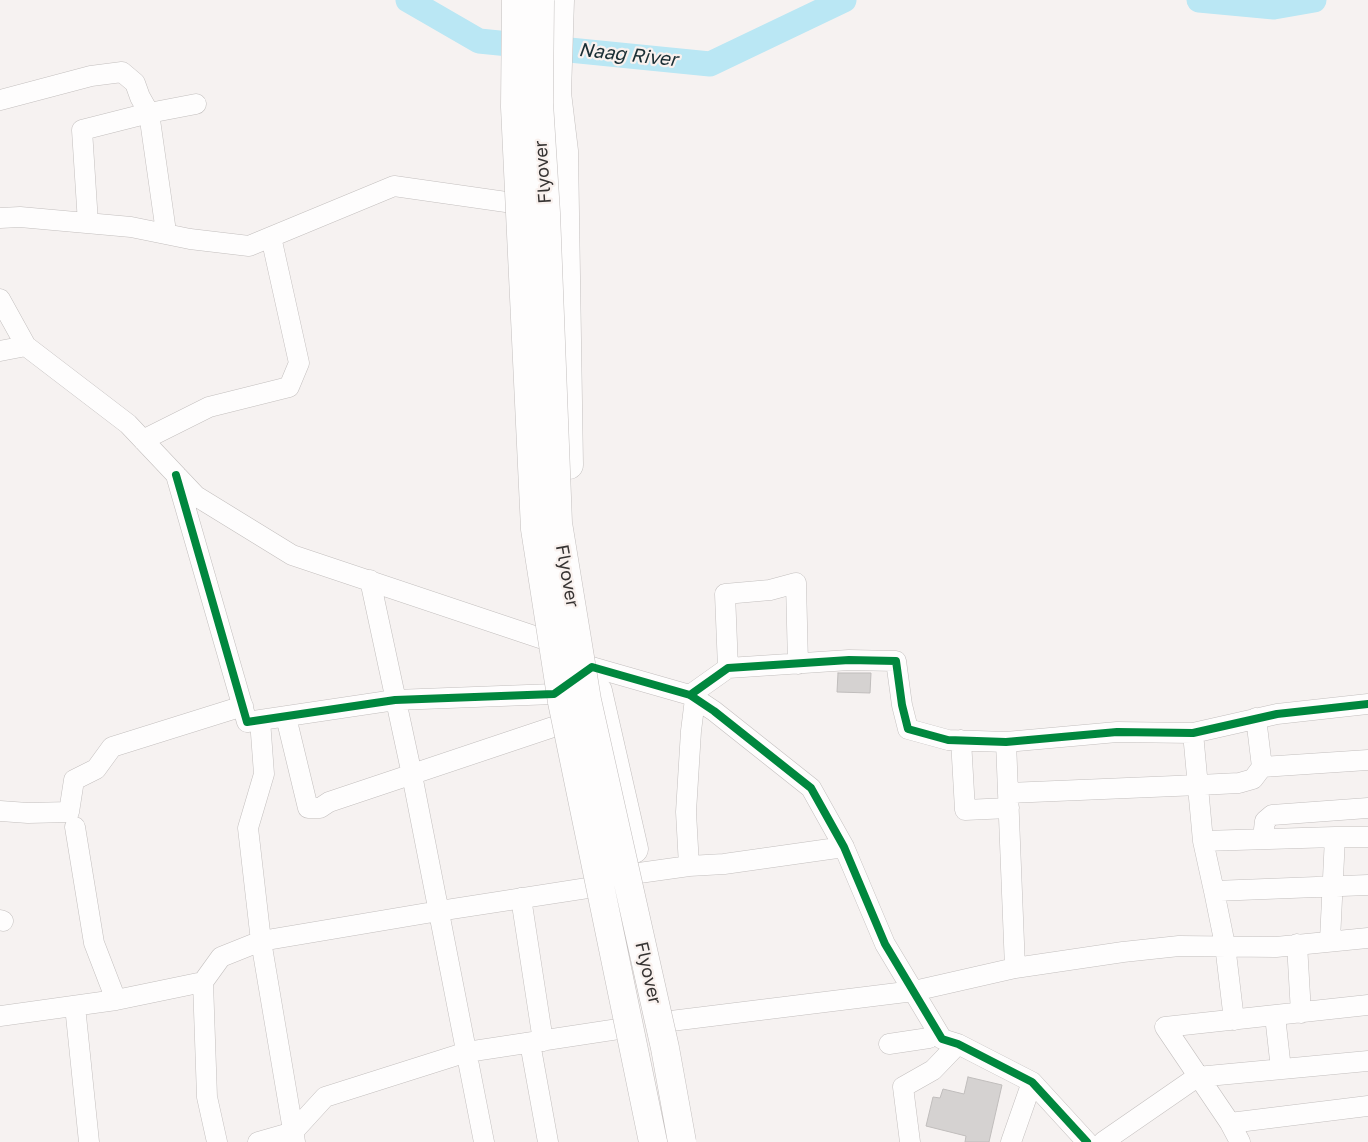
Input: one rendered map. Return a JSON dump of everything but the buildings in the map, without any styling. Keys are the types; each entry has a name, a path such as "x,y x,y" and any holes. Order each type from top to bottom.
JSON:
{"highway":[{"path":"505,0 505,92 521,288 530,530 538,615 546,640 554,694 562,724 588,861 646,1142"},
{"name":"Flyover","path":"516,0 515,107 535,529 562,702 653,1142"},
{"name":"Flyover","path":"540,0 538,103 546,213 558,523 587,700 665,1048 682,1142"},
{"path":"560,0 557,93 564,151 570,512 575,583 592,667 618,770 671,1021 690,1142"},
{"path":"505,92 557,93"},
{"path":"588,861 637,862"}],"street":[{"path":"0,100 92,76 122,72 135,83 149,113 166,232"},
{"path":"88,223 82,130 149,113 196,104"},
{"path":"0,218 20,217 88,223 166,232 190,239 249,246 394,186 513,203"},
{"path":"143,440 209,407 289,388 300,363 271,237"},
{"path":"0,299 26,346 128,424 196,496 292,556 370,580 546,640"},
{"path":"0,351 26,346"},
{"path":"176,475 247,722 395,700 554,694 592,667 692,697 811,788 844,847 885,944 942,1039 958,1044 1032,1082 1088,1142"},
{"path":"370,580 412,775 484,1142"},
{"path":"728,668 725,594 770,590 796,583 798,664"},
{"path":"689,866 686,812 692,697 728,668 849,660 896,661 908,728 948,740 1006,742 1118,732 1193,733 1277,714 1368,704"},
{"path":"0,811 28,813 68,812 74,780 96,769 112,747 242,706"},
{"path":"286,717 308,808 320,808 329,802 562,724"},
{"path":"961,740 965,810 1008,801 1253,779 1262,767 1256,718"},
{"path":"260,720 264,774 248,828 261,941 294,1137"},
{"path":"1193,733 1203,841 1225,945 1234,1020"},
{"path":"1006,742 1015,968"},
{"path":"1262,767 1368,760"},
{"path":"1262,838 1265,821 1272,815 1368,808"},
{"path":"75,826 94,943 116,1000"},
{"path":"1203,841 1368,836"},
{"path":"1330,940 1335,837"},
{"path":"637,862 689,866 724,864 844,847"},
{"path":"1214,891 1368,885"},
{"path":"217,1142 208,1097 203,982 221,957 261,941 439,911 594,888"},
{"path":"521,898 548,1142"},
{"path":"671,1021 914,991 1015,968 1178,946 1276,947 1330,940 1368,938"},
{"path":"1297,944 1301,1013"},
{"path":"0,1016 116,1000 203,982"},
{"path":"1240,1142 1230,1123 1197,1077 1166,1028 1368,1005"},
{"path":"75,1006 89,1142"},
{"path":"1275,1016 1281,1069"},
{"path":"258,1142 294,1137 326,1097 467,1052 624,1028"},
{"path":"889,1044 929,1038 936,1029"},
{"path":"910,1142 904,1087 933,1070 958,1044"},
{"path":"1104,1142 1197,1077 1368,1061"},
{"path":"1011,1142 1032,1082"},
{"path":"1230,1123 1368,1106"}],"waterway":[{"name":"Naag River","path":"408,0 479,41 710,64 844,0"},
{"name":"Naag River","path":"1199,0 1274,7 1314,0"}],"cycle path":[{"path":"176,475 247,722 395,700 554,694 592,667 690,695 714,711 811,788 844,847 885,944 942,1039 958,1044 1032,1082 1087,1142"},
{"path":"690,695 728,668 849,660 896,661 902,705 908,729 948,740 1006,742 1117,732 1193,733 1277,714 1368,704"}]}
